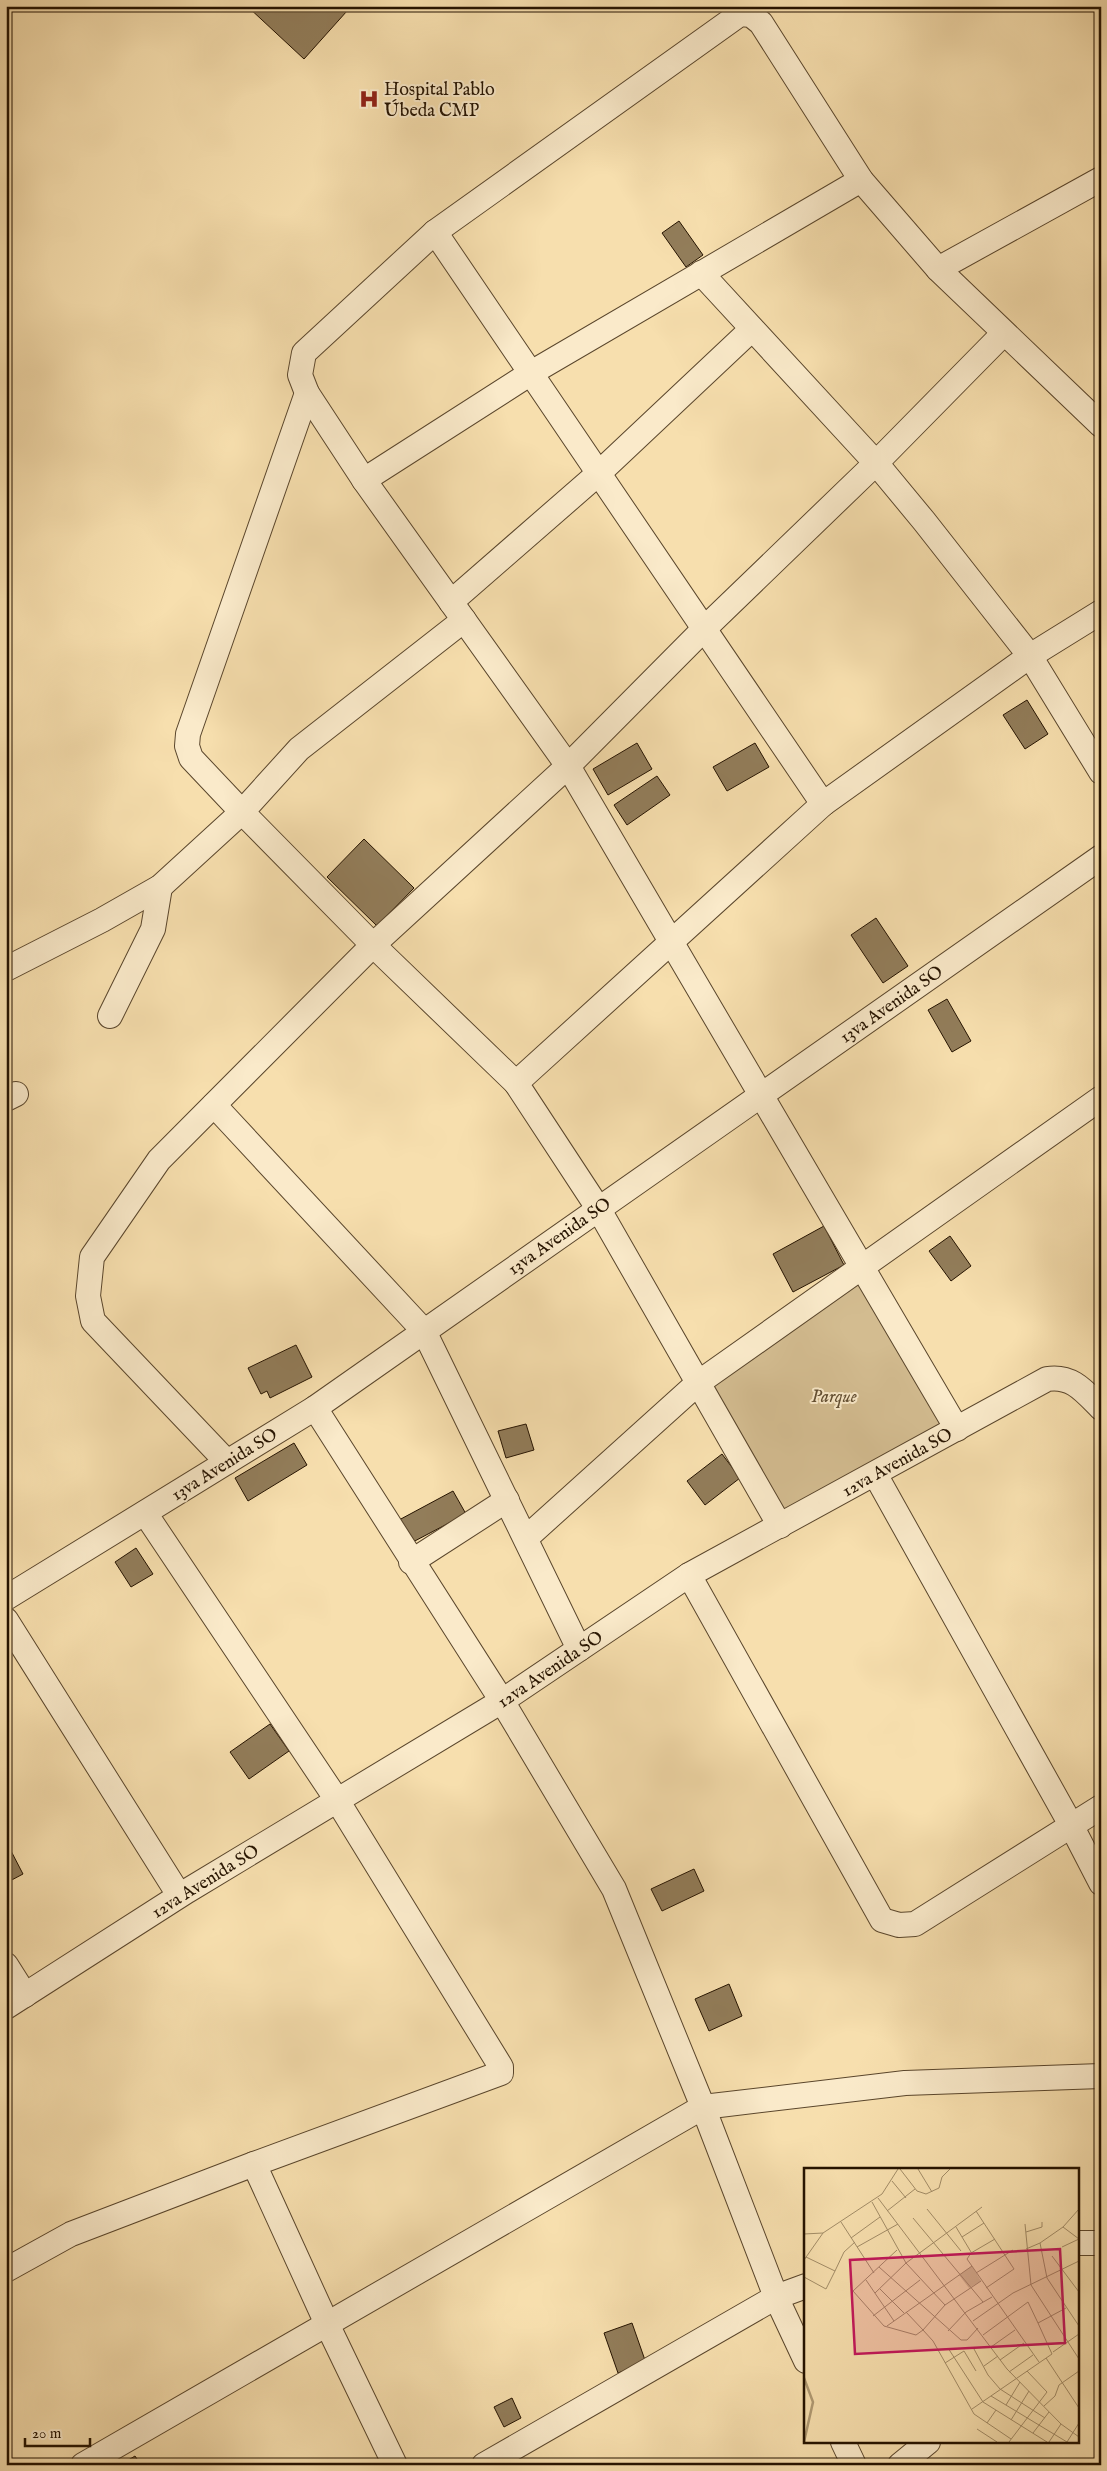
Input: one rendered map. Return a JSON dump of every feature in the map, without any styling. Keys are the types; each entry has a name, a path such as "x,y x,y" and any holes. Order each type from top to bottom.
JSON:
{"street":[{"path":"957,1429 568,766 364,480 307,393 300,375 304,353 435,232 740,14 751,15 761,23 860,180 938,269 1101,424"},
{"path":"364,480 531,373 860,180"},
{"path":"938,269 1101,180"},
{"path":"435,232 823,804"},
{"path":"701,273 876,463 1030,656 1101,772"},
{"path":"6,969 102,920 160,887 242,812 299,749 457,611 599,473 752,329"},
{"path":"227,1462 93,1320 88,1296 92,1257 159,1160 214,1104 373,946 568,766 705,628 876,463 1004,333"},
{"path":"307,393 188,734 188,746 192,758 373,946 516,1083 598,1208 780,1526"},
{"path":"516,1083 672,944 823,804 1030,656 1101,612"},
{"name":"13va Avenida SO","path":"6,1598 315,1408 1101,857"},
{"path":"110,1016 153,929 160,887"},
{"path":"526,1538 698,1383 1101,1098"},
{"path":"214,1104 424,1331 579,1649"},
{"name":"12va Avenida SO","path":"16,2001 179,1896 502,1701 689,1576 1046,1379 1059,1378 1073,1382 1101,1408"},
{"path":"315,1408 411,1562 502,1701 614,1889 703,2107 776,2297 804,2357"},
{"path":"875,1474 1071,1824 1101,1883"},
{"path":"411,1562 507,1500"},
{"path":"6,2270 71,2234 501,2073 502,2071 337,1800 145,1513"},
{"path":"689,1576 882,1920 899,1925 915,1924 1071,1824 1101,1807"},
{"path":"6,1620 179,1896"},
{"path":"6,1965 16,2001"},
{"path":"83,2465 703,2107 906,2083 1101,2076"},
{"path":"254,2164 327,2324 395,2465"},
{"path":"1080,2244 1101,2243"},
{"path":"484,2465 776,2297 804,2287"},
{"path":"844,2444 854,2465"},
{"path":"900,2465 926,2444"}],"green space":[{"name":"Parque","path":"863,1269 957,1429 780,1526 698,1383"}],"building":[{"path":"247,6 342,6 347,11 304,59"},
{"path":"679,221 703,255 686,267 662,233"},
{"path":"1027,700 1048,734 1025,749 1003,715"},
{"path":"637,743 652,769 608,795 593,769"},
{"path":"755,743 769,767 727,791 713,767"},
{"path":"657,776 670,795 627,825 614,805"},
{"path":"364,839 414,888 377,926 327,877"},
{"path":"876,918 908,966 883,983 851,935"},
{"path":"947,999 971,1041 952,1052 928,1010"},
{"path":"824,1226 844,1265 793,1292 773,1254"},
{"path":"950,1236 971,1266 951,1281 929,1251"},
{"path":"296,1345 312,1377 270,1398 267,1391 261,1394 248,1368"},
{"path":"526,1424 534,1450 506,1458 498,1431"},
{"path":"294,1443 307,1465 248,1501 235,1478"},
{"path":"722,1454 740,1478 705,1505 687,1481"},
{"path":"453,1491 466,1514 411,1543 399,1520"},
{"path":"136,1548 153,1574 131,1587 115,1562"},
{"path":"270,1724 289,1751 249,1779 230,1752"},
{"path":"10,1849 23,1874 6,1883 6,1852"},
{"path":"694,1869 704,1891 662,1911 651,1889"},
{"path":"729,1984 742,2016 709,2031 695,1999"},
{"path":"632,2323 646,2363 618,2373 604,2333"},
{"path":"512,2398 521,2418 504,2427 494,2407"},
{"path":"135,2456 141,2465 120,2465"}],"place":[{"name":"Hospital Pablo Úbeda CMP","path":"369,99"}]}
